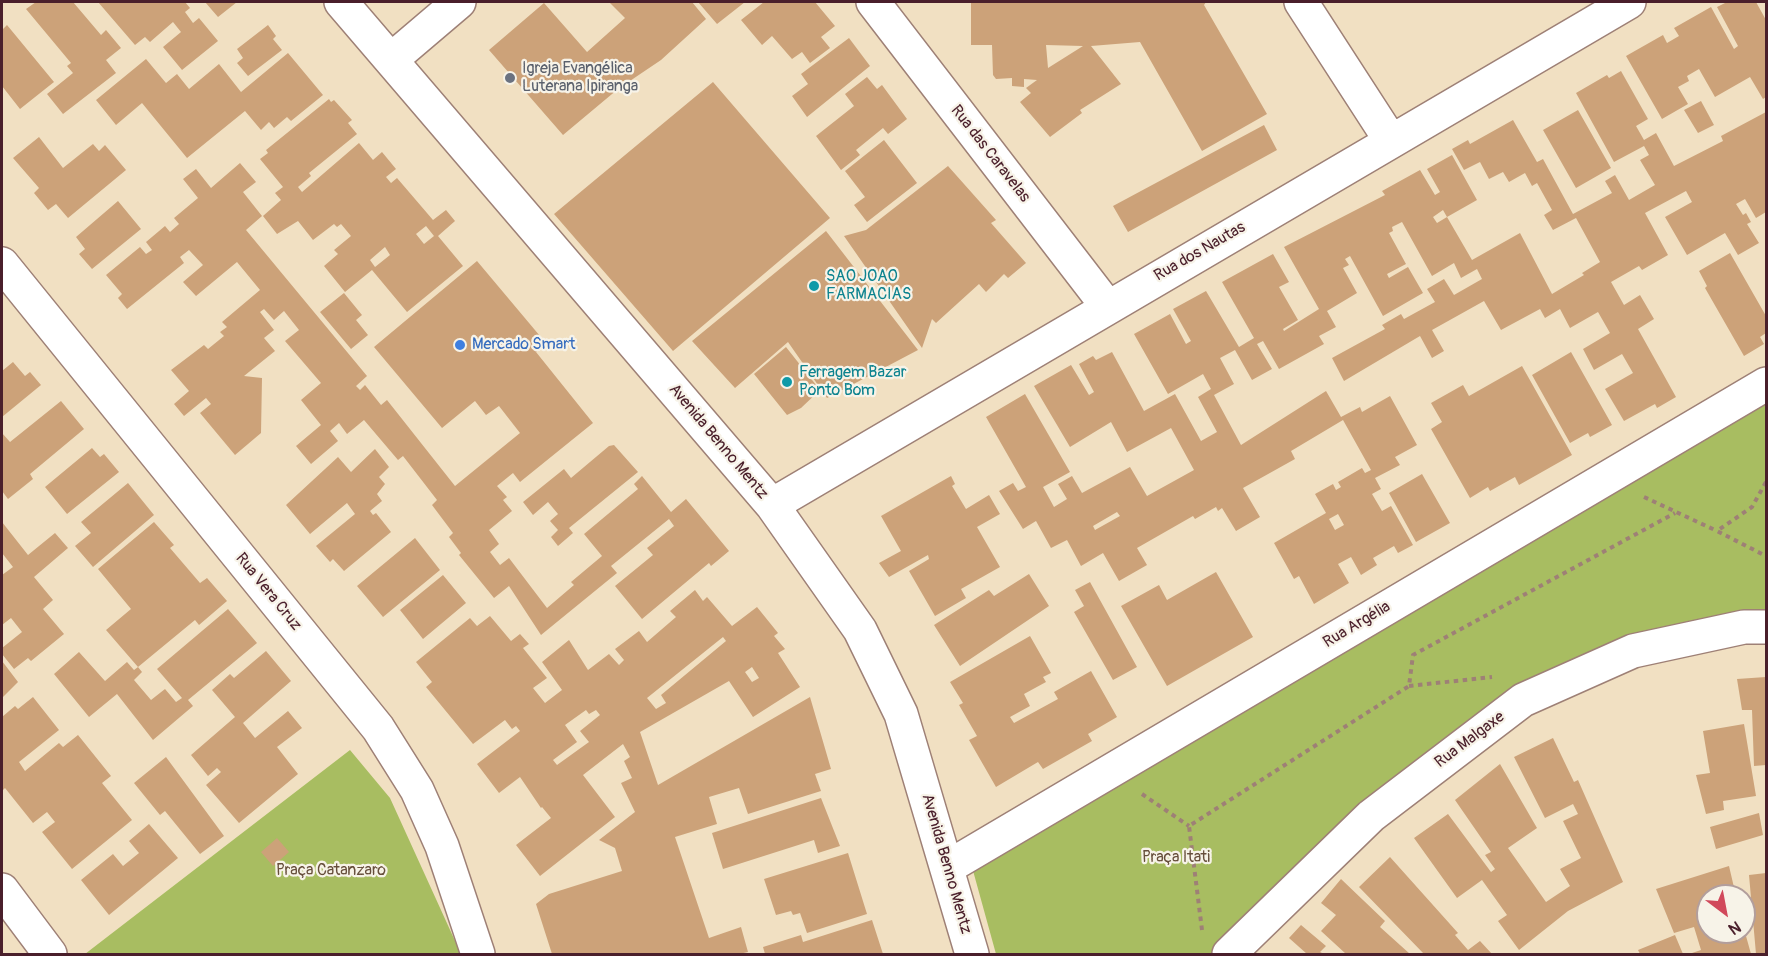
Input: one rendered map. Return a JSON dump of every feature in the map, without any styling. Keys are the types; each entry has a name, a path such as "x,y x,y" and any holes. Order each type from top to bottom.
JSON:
{"street":[{"name":"Avenida Benno Mentz","path":"341,2 772,505 860,630 901,714 972,954"},
{"path":"356,2 392,59 459,2"},
{"name":"Rua das Caravelas","path":"873,2 1107,306"},
{"path":"1301,2 1391,141"},
{"name":"Rua dos Nautas","path":"772,505 1107,306 1629,2"},
{"name":"Rua Vera Cruz","path":"2,264 378,728 417,790 438,836 478,954"},
{"name":"Rua Argélia","path":"948,867 1767,384"},
{"name":"Rua Malgaxe","path":"1216,947 1371,816 1523,700 1633,651 1744,627 1767,627"},
{"path":"2,891 50,954"}],"path":[{"path":"1717,531 1752,507 1767,482"},
{"path":"1643,497 1767,556"},
{"path":"1409,686 1413,655 1675,513"},
{"path":"1189,826 1409,686 1500,677"},
{"path":"1137,790 1189,826 1216,947"}],"green space":[{"name":"Praça Itati","path":"1766,394 1766,616 1529,682 1216,954 996,954 972,867"},
{"name":"Praça Catanzaro","path":"350,750 390,798 461,954 85,954"}],"building":[{"path":"36,2 73,2 101,35 106,30 121,48 106,60 116,73 63,114 47,94 73,73 67,66 71,63 26,9"},
{"path":"98,2 185,2 190,8 185,12 193,23 199,18 218,41 182,70 163,47 181,32 173,22 150,42 145,37 135,45"},
{"path":"205,2 237,2 218,17"},
{"path":"609,2 692,2 706,19 661,60 618,89 563,135 489,50 544,3 587,52 625,18"},
{"path":"698,2 745,2 717,24"},
{"path":"764,2 815,2 835,26 821,37 830,48 810,63 802,52 792,59 772,36 762,45 741,20"},
{"path":"971,2 1206,2 1204,5 1267,114 1202,151 1140,42 1091,46 1121,84 1080,110 1082,113 1050,137 1020,102 1031,93 1026,88 1037,80 1024,79 1024,87 1012,86 1012,78 996,79 993,75 992,45 971,45","holes":["1046,45 1083,46 1048,68"]},
{"path":"1727,2 1756,2 1766,20 1766,97 1763,99 1750,77 1715,97 1699,69 1687,76 1689,81 1678,87 1688,104 1662,119 1626,56 1663,35 1667,43 1679,36 1674,28 1711,7 1734,49 1738,46 1717,7"},
{"path":"7,25 54,82 20,109 2,86 2,30"},
{"path":"268,25 276,36 273,39 282,50 248,76 237,63 243,58 237,49"},
{"path":"849,38 870,66 807,117 792,96 808,84 801,74"},
{"path":"288,53 323,95 291,121 287,117 274,128 269,122 261,130 245,111 187,158 142,103 116,125 96,100 146,59 166,83 177,74 189,89 219,64 241,92"},
{"path":"1621,71 1648,119 1636,126 1644,140 1656,133 1674,166 1723,141 1721,136 1766,112 1766,212 1756,218 1745,199 1736,204 1743,215 1746,213 1751,222 1747,224 1759,243 1738,255 1725,233 1687,255 1665,217 1692,202 1686,191 1645,213 1668,255 1642,270 1639,266 1611,282 1624,305 1640,295 1654,319 1638,329 1676,397 1657,408 1655,404 1624,421 1605,389 1633,373 1622,354 1594,370 1583,349 1610,333 1598,312 1570,328 1560,309 1545,318 1540,309 1501,330 1484,301 1432,330 1444,351 1432,358 1420,336 1344,381 1332,358 1385,329 1382,325 1401,314 1404,319 1435,302 1427,289 1444,279 1454,295 1482,279 1477,269 1461,278 1454,263 1432,276 1402,222 1392,227 1393,231 1389,233 1406,264 1387,274 1389,278 1408,267 1423,293 1383,316 1350,256 1345,259 1349,265 1343,268 1357,293 1327,311 1336,327 1319,336 1324,344 1279,369 1263,341 1257,344 1272,369 1252,380 1235,350 1220,358 1234,384 1214,395 1241,445 1326,391 1341,417 1360,407 1362,412 1390,396 1417,445 1395,457 1400,465 1375,478 1381,489 1372,494 1382,511 1391,506 1413,545 1398,553 1394,546 1373,558 1377,565 1361,575 1351,557 1338,564 1349,583 1314,604 1299,576 1294,579 1274,543 1326,513 1315,494 1333,484 1336,490 1341,487 1338,482 1362,468 1365,473 1371,470 1343,420 1291,451 1295,459 1243,488 1260,517 1236,531 1222,508 1218,511 1216,507 1195,519 1193,516 1137,548 1147,565 1119,581 1103,553 1081,566 1067,540 1051,548 1036,521 1023,529 999,491 1013,483 1018,491 1026,487 986,417 1025,394 1070,472 1043,487 1054,507 1067,499 1058,484 1072,476 1082,493 1130,467 1147,496 1194,470 1171,428 1127,452 1111,422 1070,447 1034,386 1071,365 1089,395 1094,392 1079,364 1093,356 1096,360 1112,352 1144,411 1175,394 1201,441 1217,432 1198,397 1211,389 1203,374 1168,394 1134,334 1170,314 1186,344 1191,341 1173,309 1206,291 1239,347 1254,338 1222,282 1273,254 1289,282 1279,287 1298,320 1283,329 1284,331 1319,309 1284,247 1385,195 1382,191 1420,170 1435,195 1440,192 1427,169 1452,155 1477,200 1447,217 1472,260 1520,233 1552,294 1584,275 1582,273 1600,262 1576,218 1553,230 1544,215 1552,210 1537,183 1532,186 1525,173 1509,182 1503,172 1489,179 1480,162 1464,170 1452,149 1468,140 1470,144 1513,120 1537,162 1543,159 1573,214 1612,193 1605,181 1615,175 1629,200 1655,185 1640,160 1649,155 1644,146 1614,162 1576,93 1607,75 1609,78","holes":["1443,210 1447,217 1437,223 1433,217","1117,512 1120,516 1095,530 1093,526","1338,514 1344,525 1335,530 1329,519"]},
{"path":"867,77 877,89 882,85 907,119 888,134 883,128 856,150 860,155 841,170 816,136 854,106 845,94"},
{"path":"713,82 830,218 673,351 554,214"},
{"path":"329,99 331,102 334,100 352,120 348,123 357,134 309,173 311,176 298,187 302,192 359,143 373,160 382,152 396,169 386,177 391,183 397,178 433,220 446,210 455,221 438,236 463,266 407,312 372,270 345,292 324,266 338,254 334,250 351,236 341,224 337,227 334,224 313,240 298,221 277,234 263,216 281,200 275,193 283,187 260,159 268,153 266,150","holes":["426,226 434,236 424,244 416,234","385,247 390,255 375,267 370,260"]},
{"path":"1701,101 1714,125 1698,133 1684,110"},
{"path":"1578,110 1611,168 1576,188 1543,130"},
{"path":"1264,125 1277,150 1128,232 1113,206"},
{"path":"39,137 63,168 93,144 99,151 105,145 126,170 68,218 56,204 48,210 34,193 39,188 13,158"},
{"path":"884,140 917,183 867,222 854,205 865,197 845,171"},
{"path":"240,163 256,182 243,192 262,216 246,230 367,376 356,386 360,390 365,385 381,405 387,400 455,486 520,433 499,406 486,415 475,401 442,428 374,347 477,261 545,342 536,352 593,423 520,482 513,473 497,486 507,497 503,500 512,511 489,530 499,544 490,552 500,565 509,558 547,608 574,585 571,582 602,556 584,534 638,489 634,484 642,476 671,512 686,499 729,551 711,566 709,563 642,619 615,586 653,555 647,548 674,526 669,519 611,566 617,573 541,635 509,586 494,598 459,555 461,553 449,537 453,533 432,505 437,500 403,456 398,460 364,420 347,434 339,423 330,431 338,441 311,464 296,446 321,425 301,400 321,383 285,341 299,330 284,311 274,320 264,309 260,312 274,330 264,338 275,351 244,376 262,378 261,433 235,455 200,413 211,404 206,398 184,416 174,404 189,391 171,370 204,345 208,349 224,336 220,332 227,327 222,322 260,290 237,262 196,296 183,282 203,265 189,250 180,257 184,263 127,309 118,298 122,294 106,275 140,247 146,254 152,250 146,242 165,226 170,232 179,224 174,218 198,198 183,179 196,169 211,188"},
{"path":"948,166 996,220 991,223 1026,263 1008,278 1004,274 986,292 979,284 936,323 932,319 922,348 844,236 866,230"},
{"path":"118,201 141,229 92,269 79,254 85,249 76,237"},
{"name":"SAO JOAO FARMACIAS","path":"826,231 918,350 827,398 788,342 735,388 692,341"},
{"path":"1730,253 1766,316 1766,333 1760,337 1764,344 1744,356 1705,288 1707,286 1699,271"},
{"path":"344,293 362,315 356,320 368,335 351,349 320,312"},
{"name":"Ferragem Bazar Ponto Bom","path":"786,347 820,390 801,408 787,415 754,374"},
{"path":"1571,352 1612,425 1590,437 1588,433 1570,443 1532,375"},
{"path":"13,362 25,376 30,372 41,385 2,417 2,371"},
{"path":"1522,366 1572,455 1519,485 1515,477 1490,491 1488,487 1470,498 1431,429 1442,422 1431,403 1463,385 1469,396"},
{"path":"61,401 84,429 30,474 33,479 8,499 2,491 2,433 10,442"},
{"path":"614,445 638,472 569,528 573,533 558,546 551,537 558,530 550,521 558,514 548,502 533,515 523,502 564,469 571,478 609,446"},
{"path":"92,448 100,457 104,454 119,472 67,514 45,487"},
{"path":"375,449 389,467 379,477 385,484 377,494 382,501 370,511 373,515 376,513 391,532 344,571 333,559 330,562 316,546 355,514 347,503 310,534 286,505 338,457 351,472"},
{"path":"1422,474 1450,523 1416,542 1389,493"},
{"path":"951,476 955,484 952,486 966,509 989,495 1000,514 977,527 1000,567 961,589 966,598 935,616 909,571 929,559 928,555 889,577 879,563 901,551 881,516"},
{"path":"128,483 154,515 93,567 75,546 91,533 81,522"},
{"path":"2,522 28,555 55,533 68,548 34,577 53,600 43,609 64,634 31,661 28,658 14,669 2,654 2,648 22,632 11,618 2,625 2,575 13,567 2,553"},
{"path":"154,522 174,545 170,548 200,583 207,578 227,601 199,625 195,620 138,667 106,630 131,609 98,569"},
{"path":"415,538 440,570 383,617 357,586"},
{"path":"1216,572 1253,637 1167,686 1121,606 1159,585 1167,600"},
{"path":"1029,574 1049,606 960,666 934,625 989,590 994,596"},
{"path":"443,575 466,603 423,639 400,610"},
{"path":"1090,582 1137,667 1113,680 1074,612 1084,606 1075,590"},
{"path":"695,590 703,601 707,597 732,626 757,607 778,633 774,636 785,649 778,653 800,687 753,717 729,681 640,732 658,785 810,697 831,769 815,774 821,791 748,814 739,788 709,797 717,824 675,837 709,938 741,927 748,952 739,954 552,954 536,904 549,894 622,871 615,848 599,840 635,812 621,783 632,778 624,761 630,757 623,744 583,775 615,817 540,876 516,845 551,818 541,808 520,777 499,793 477,764 520,731 516,726 512,729 505,720 473,744 426,687 432,682 416,662 470,618 477,626 490,616 511,641 520,634 529,644 523,648 547,678 533,688 545,703 562,690 542,662 569,640 588,670 609,654 619,665 624,660 615,649 639,631 647,642 676,617 670,611","holes":["723,637 726,641 661,695 666,703 656,709 647,698","752,667 759,678 752,682 745,672","586,710 589,714 596,710 600,715 580,731 589,742 557,765 553,760 577,742 565,725"]},
{"path":"228,609 257,643 188,700 193,706 153,740 117,694 89,717 54,674 79,652 105,681 127,662 134,670 138,667 142,672 134,680 151,700 165,689 176,702 182,698 157,669"},
{"path":"1030,636 1051,673 1043,677 1046,682 1024,694 1030,706 1010,717 1014,723 1058,699 1054,692 1091,671 1117,717 1088,734 1092,741 1043,769 1038,762 996,787 969,740 977,736 959,705 963,703 950,682"},
{"path":"266,651 291,681 243,723 255,738 288,711 302,728 277,747 298,774 239,823 206,785 221,772 217,768 208,776 191,755 235,717 212,690 230,674 234,678"},
{"path":"2,661 18,682 2,698"},
{"path":"1766,677 1766,765 1754,766 1752,710 1742,710 1737,679"},
{"path":"33,697 59,730 19,762 25,771 59,743 63,747 78,735 111,776 102,783 132,820 72,869 42,832 55,822 47,812 33,823 5,788 2,791 2,717 15,706 18,709"},
{"path":"1744,724 1756,796 1723,801 1724,810 1706,814 1696,775 1710,773 1703,731"},
{"path":"1553,738 1574,782 1578,780 1623,882 1568,911 1519,950 1498,921 1507,915 1482,880 1457,898 1414,838 1448,814 1491,872 1495,869 1485,855 1491,852 1455,800 1500,764 1537,828 1508,848 1546,902 1570,886 1560,869 1581,858 1563,821 1578,814 1573,804 1545,818 1514,757"},
{"path":"166,757 224,836 200,854 165,811 160,815 134,783"},
{"path":"821,798 840,846 818,853 814,840 723,869 712,833"},
{"path":"1759,813 1763,835 1716,849 1710,827"},
{"path":"149,824 178,858 109,915 81,880 113,854 123,866 139,853 129,841"},
{"path":"277,838 289,852 273,866 261,852"},
{"path":"848,853 867,914 807,933 800,913 793,915 791,911 776,915 764,879"},
{"path":"1390,857 1458,933 1455,935 1468,950 1480,941 1492,954 1424,954 1359,887"},
{"path":"1729,866 1733,884 1696,884 1696,934 1694,927 1674,933 1656,889"},
{"path":"1766,873 1766,954 1756,954 1756,884 1750,884 1749,875"},
{"path":"1341,879 1385,921 1380,927 1410,954 1346,954 1321,931 1336,915 1321,903"},
{"path":"872,920 883,954 765,954 763,947 801,935 803,942"},
{"path":"1301,925 1326,946 1320,952 1324,954 1307,954 1289,938"},
{"path":"1675,935 1683,954 1640,954 1638,950"},
{"path":"1699,944 1748,944 1751,954 1689,954 1701,950"}],"place":[{"name":"Igreja Evangélica Luterana Ipiranga","path":"510,78"},
{"name":"SAO JOAO FARMACIAS","path":"814,286"},
{"name":"Mercado Smart","path":"460,345"},
{"name":"Ferragem Bazar Ponto Bom","path":"787,382"}]}
